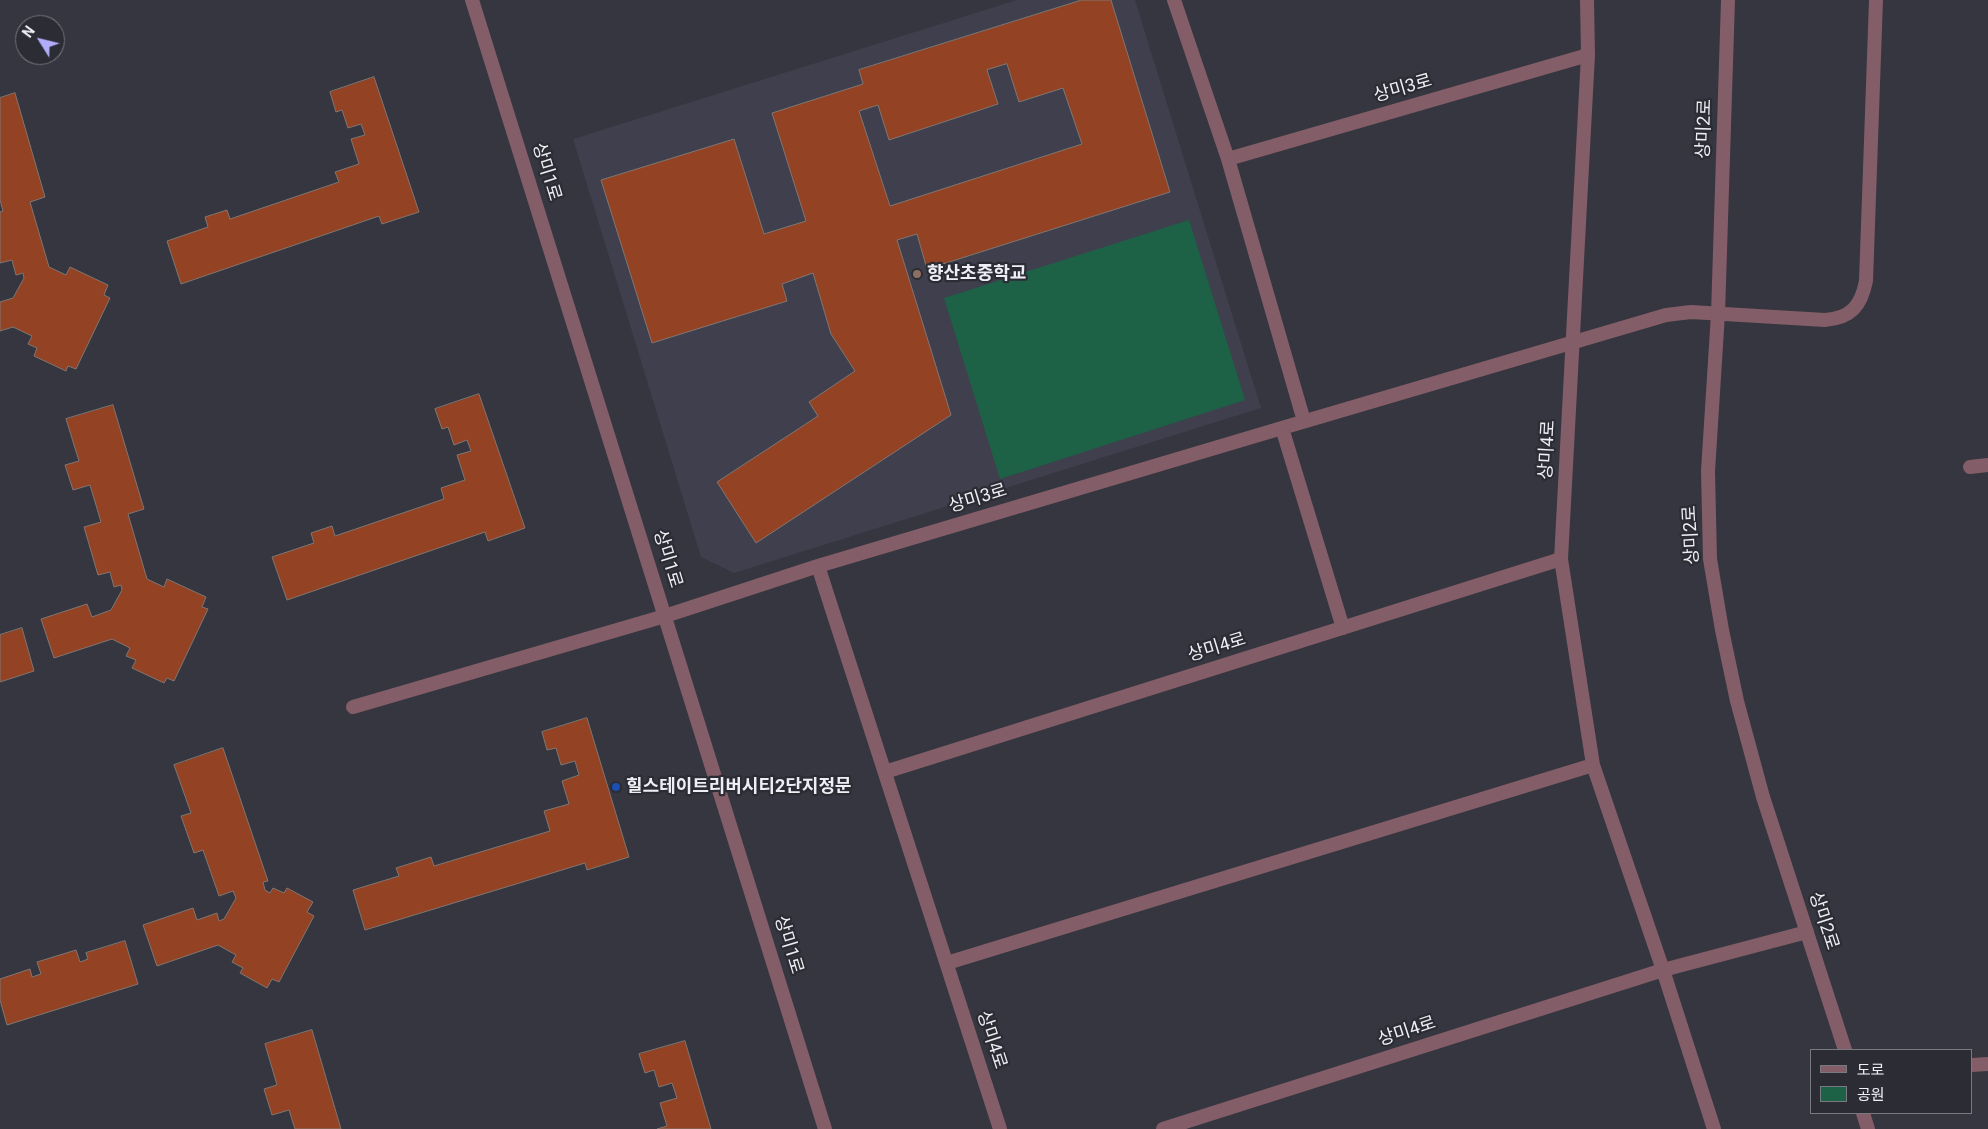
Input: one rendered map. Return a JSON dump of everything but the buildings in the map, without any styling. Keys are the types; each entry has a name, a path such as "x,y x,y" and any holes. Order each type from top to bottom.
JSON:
{"street":[{"name":"상미1로","path":"472,0 825,1129"},
{"path":"1573,342 1588,55 1588,0"},
{"name":"상미2로","path":"1728,0 1718,314 1708,471 1710,559 1737,701 1763,797 1844,1049"},
{"name":"상미3로","path":"353,707 665,616 818,566 1304,421 1679,312 1825,320 1839,319 1850,314 1858,306 1866,281 1876,0"},
{"path":"1176,1 1228,160 1304,421"},
{"name":"상미3로","path":"1228,160 1588,55"},
{"name":"상미4로","path":"1573,342 1561,559 1593,765 1663,970 1714,1129"},
{"path":"1282,428 1343,628"},
{"path":"1970,467 1988,465"},
{"name":"상미4로","path":"884,772 1561,559"},
{"name":"상미4로","path":"818,566 1000,1129"},
{"path":"947,963 1593,765"},
{"name":"상미4로","path":"1162,1129 1663,970 1807,932"},
{"path":"1973,1065 1988,1064"},
{"path":"1863,1114 1868,1129"}],"shaded area":[{"name":"향산초중학교","path":"1017,0 1135,0 1261,408 734,573 701,557 573,139"}],"green space":[{"path":"1189,220 1245,400 1000,479 944,298"}],"place":[{"name":"향산초중학교","path":"917,274"},
{"name":"힐스테이트리버시티2단지정문","path":"616,787"}]}
